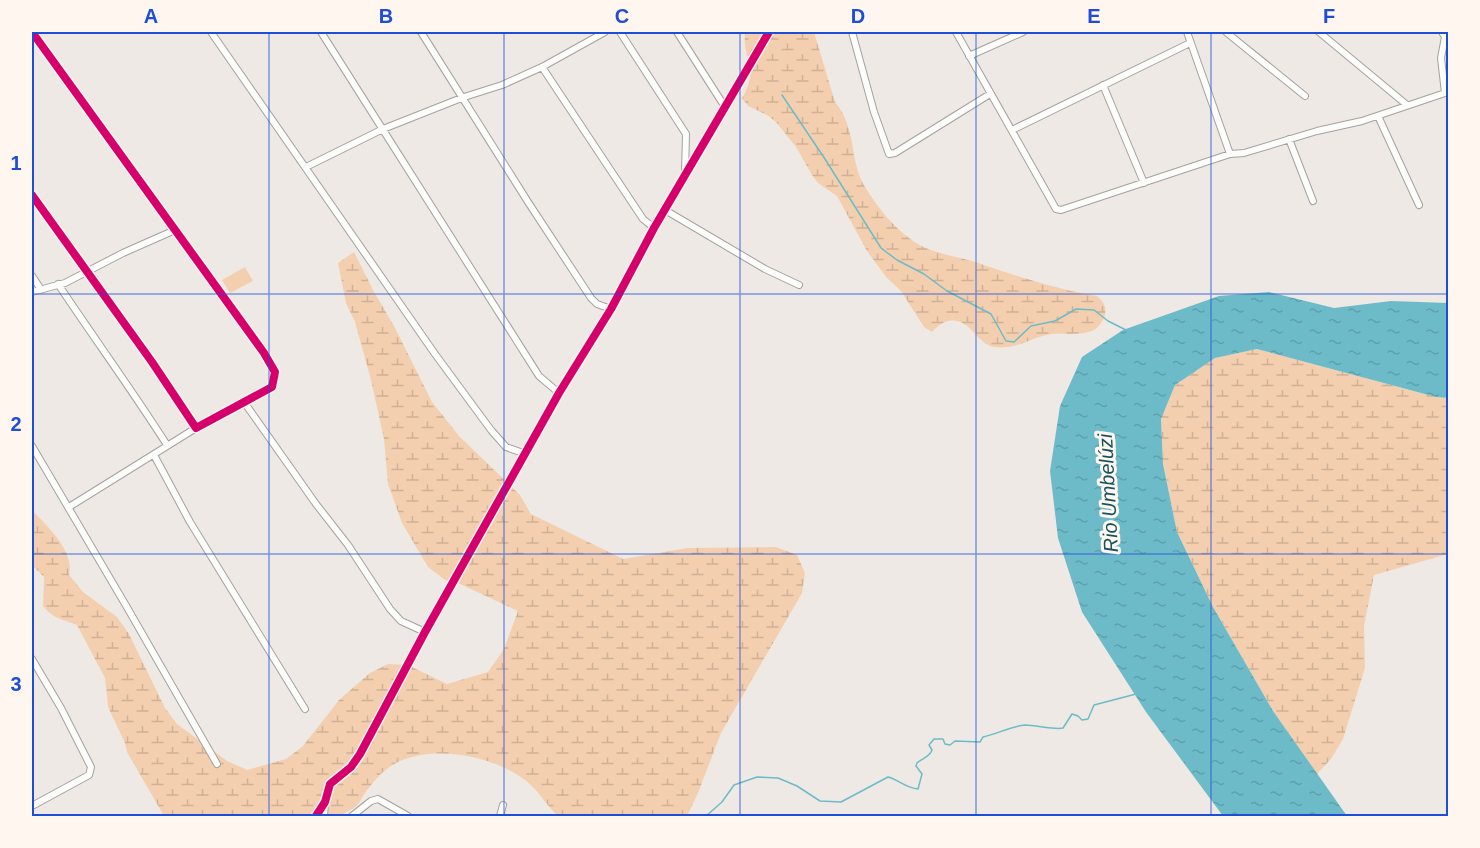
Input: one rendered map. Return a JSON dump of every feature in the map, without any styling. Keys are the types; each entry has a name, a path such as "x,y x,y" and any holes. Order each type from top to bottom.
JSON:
{"street":[{"path":"32,32 273,368 275,381 273,387 167,445 69,507"},
{"path":"211,32 435,354 491,430 506,447 526,454"},
{"path":"321,32 540,376 559,393"},
{"path":"422,32 591,298 597,304 611,309"},
{"path":"306,167 383,129 464,97 502,85 542,67 605,32"},
{"path":"620,32 686,134 685,177"},
{"path":"677,32 725,107"},
{"path":"324,816 330,784 351,767 360,754 425,632 559,393 611,309 654,228 769,32"},
{"path":"852,32 874,112 889,154 895,153 990,94"},
{"path":"956,32 1056,209 1061,210 1230,154 1244,153 1378,116 1447,92 1441,57 1445,37 1442,32"},
{"path":"969,56 1023,32"},
{"path":"1186,32 1230,154"},
{"path":"1226,32 1305,96"},
{"path":"1319,32 1407,105"},
{"path":"1012,130 1190,43"},
{"path":"542,67 643,219 654,228"},
{"path":"1103,86 1144,183"},
{"path":"1378,116 1419,205"},
{"path":"1289,139 1313,201"},
{"path":"32,195 152,362 196,428"},
{"path":"665,210 765,269 799,285"},
{"path":"32,292 40,288 66,283 86,271 175,230"},
{"path":"32,276 40,288"},
{"path":"58,284 167,445"},
{"path":"244,402 348,545 390,609 402,621 425,632"},
{"path":"32,447 217,764"},
{"path":"154,455 190,522 304,710"},
{"path":"32,659 61,708 91,771 89,775 32,806"},
{"path":"352,816 371,801 378,799 408,816"},
{"path":"316,816 325,802"},
{"path":"500,816 503,805"}],"green space":[{"path":"745,32 814,32 835,102 847,123 860,177 881,210 906,236 936,252 1051,286 1097,296 1105,309 1105,316 1099,325 1089,332 1052,334 1010,347 988,345 966,325 956,321 946,322 932,332 924,327 901,291 886,277 867,251 837,196 818,183 796,147 776,122 748,106 742,98 750,79"},
{"path":"354,252 432,402 459,436 520,495 531,514 623,559 688,548 776,547 797,555 805,573 802,593 721,733 687,816 558,816 531,785 503,767 468,756 433,754 416,756 393,764 376,779 357,805 341,816 164,816 127,752 108,707 105,678 77,625 54,616 43,606 44,577 32,565 32,510 64,548 70,566 69,575 83,592 117,617 129,634 165,708 177,724 227,761 247,770 286,759 303,746 339,700 370,673 388,664 408,665 447,684 488,672 504,649 518,611 460,584 445,580 428,567 402,523 388,484 384,439 371,380 355,322 346,303 338,263"},
{"path":"245,267 253,281 230,293 222,280"},
{"path":"1257,349 1436,397 1448,398 1448,554 1374,575 1364,626 1365,668 1343,739 1331,759 1317,774 1273,711 1213,607 1177,532 1163,464 1161,419 1175,385 1215,358"}],"water":[{"name":"Rio Umbelúzi","path":"1269,292 1334,308 1391,301 1448,303 1448,398 1436,397 1257,349 1215,358 1175,385 1161,419 1163,464 1177,532 1213,607 1273,711 1347,816 1223,816 1146,712 1082,612 1058,538 1050,471 1060,406 1082,357 1123,330 1219,296"}],"waterway":[{"path":"782,95 881,248 947,291 991,314 1006,341 1014,342 1031,326 1055,321 1076,309 1094,310 1108,321 1126,330"},
{"path":"706,816 722,802 734,785 757,777 778,778 797,786 820,801 841,802 888,777 918,789 922,774 916,766 931,753 929,745 934,739 943,739 945,744 950,745 955,741 980,742 983,737 1020,726 1063,728 1072,714 1082,720 1088,719 1094,705 1136,694"}],"cycle path":[{"path":"32,32 264,353 275,372 272,387 196,428 152,362 32,195"},
{"path":"316,816 325,802 330,784 351,767 360,754 425,632 559,393 611,309 654,228 769,32"}]}
